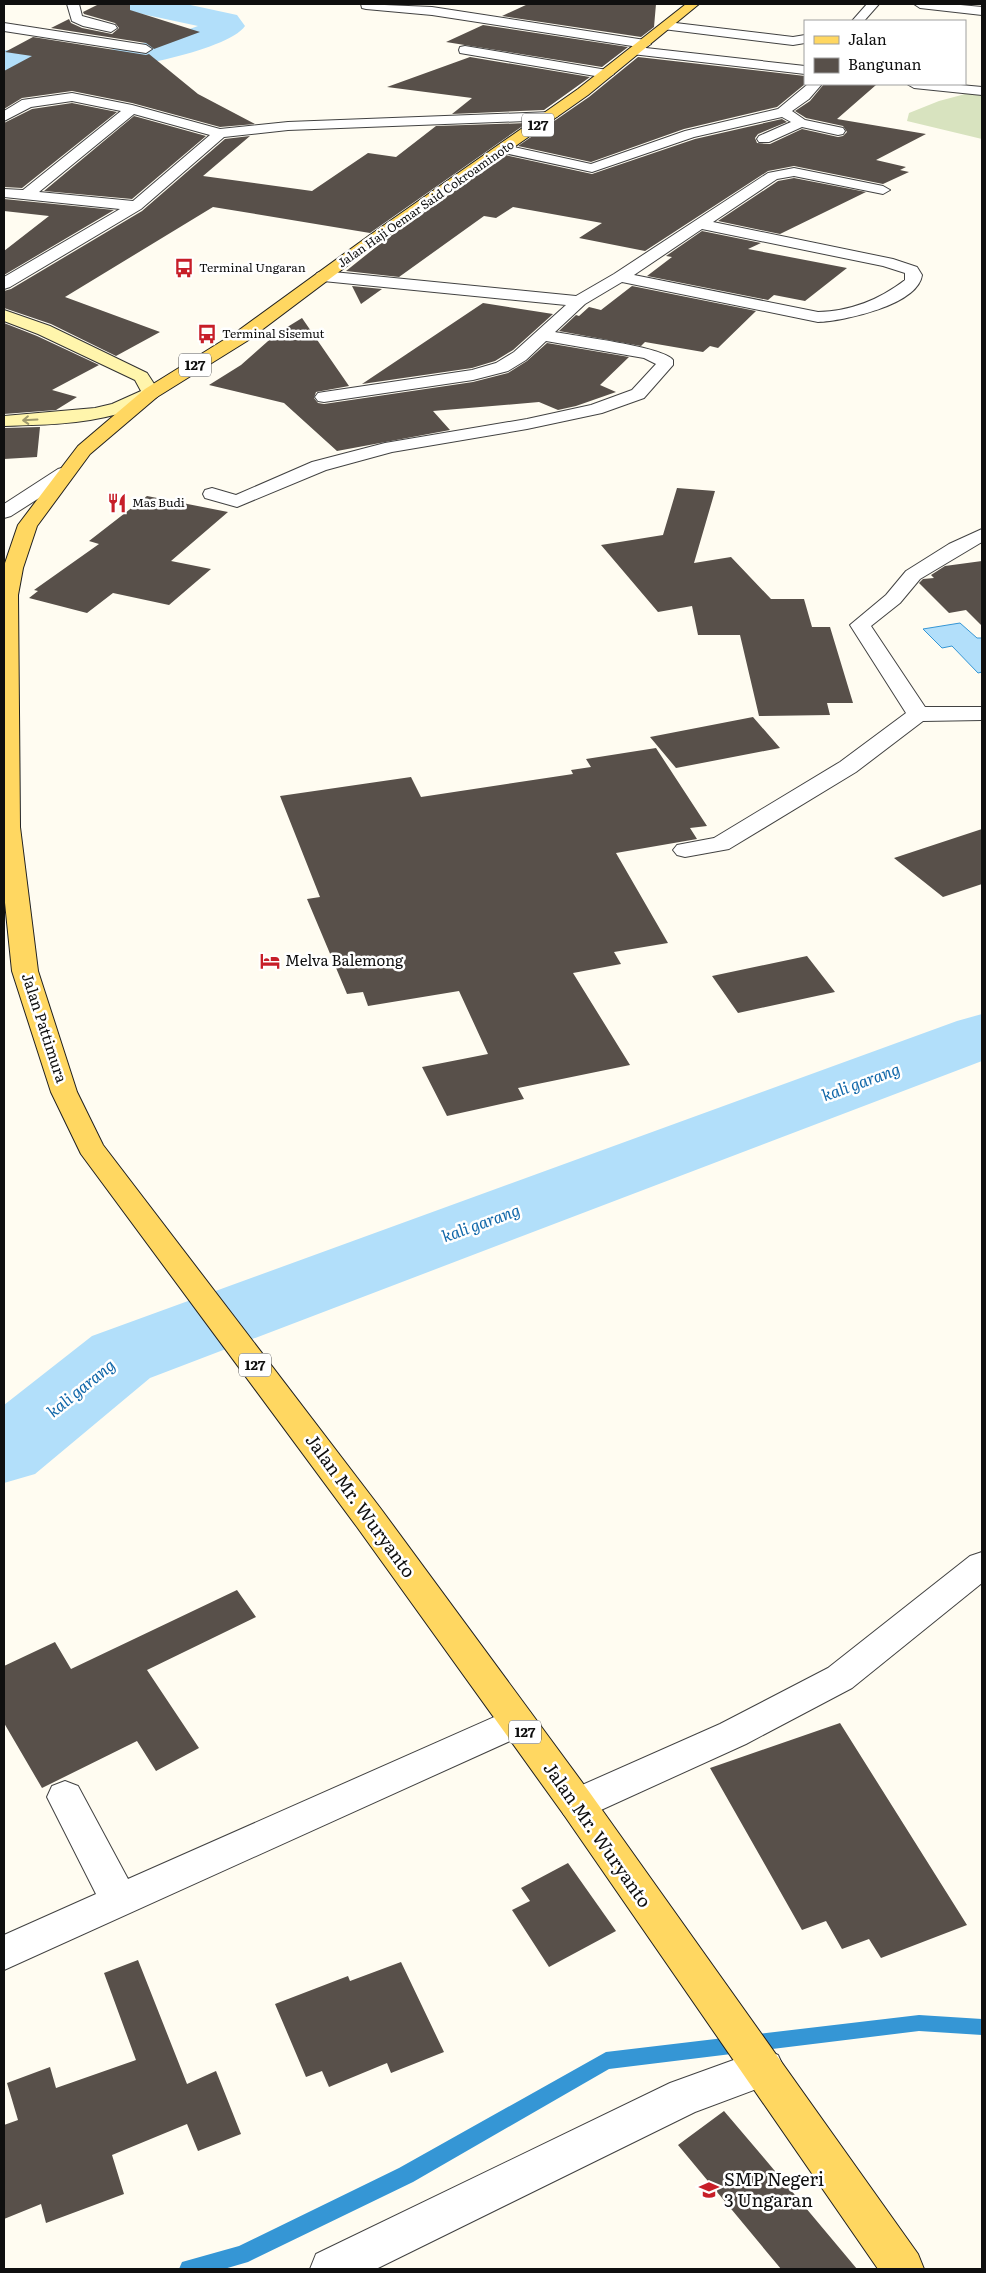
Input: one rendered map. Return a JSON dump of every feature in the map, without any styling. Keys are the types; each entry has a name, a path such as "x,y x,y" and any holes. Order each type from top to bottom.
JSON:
{"main road":[{"name":"Jalan Haji Oemar Said Cokroaminoto","path":"151,393 241,337 323,276 551,116 641,48 693,4"},
{"path":"4,315 44,330 141,377 151,393 110,410 55,418 4,421"},
{"name":"Jalan Pattimura","path":"141,1213 91,1148 64,1092 25,971 6,829 5,747 8,594 13,568 28,525 84,450 151,393"},
{"path":"55,418 74,423 84,431 84,450"},
{"name":"Jalan Mr. Wuryanto","path":"141,1213 369,1518 577,1804 676,1949 764,2068 903,2269"}],"street":[{"path":"73,4 76,18 88,23 126,31"},
{"path":"859,20 873,4"},
{"path":"920,4 981,11"},
{"path":"366,5 432,11 641,48 804,70"},
{"path":"964,20 981,11"},
{"path":"667,26 793,41 804,39"},
{"path":"4,27 146,49"},
{"path":"465,50 608,74"},
{"path":"784,112 788,106 807,96 814,85"},
{"path":"924,85 982,91"},
{"path":"4,117 27,103 56,98 88,99 220,133 331,124 551,116"},
{"path":"26,195 132,109"},
{"path":"504,149 592,168 681,136 784,112 801,123 838,131"},
{"path":"764,139 801,123"},
{"path":"4,284 136,206 220,133"},
{"path":"324,397 490,371 513,361 579,301 620,277 773,176 784,173 806,173 883,190"},
{"path":"4,193 136,206"},
{"path":"620,277 818,317 849,313 882,302 898,294 913,282 914,275 911,270 893,264 698,224"},
{"path":"323,276 579,301"},
{"path":"212,494 237,501 319,466 391,447 526,424 596,409 638,394 664,364 665,360 648,354 542,334"},
{"path":"4,512 65,473"},
{"path":"918,714 860,625 893,599 913,576 956,548 982,536"},
{"path":"685,850 721,844 848,767 918,714 982,714"},
{"path":"577,1804 733,1734 840,1678 982,1565"},
{"path":"4,1952 517,1722"},
{"path":"65,1797 119,1900"},
{"path":"331,2269 684,2097 764,2068"}],"green space":[{"path":"969,93 982,95 982,139 907,121 909,113 939,101"}],"water":[{"path":"960,623 977,638 982,638 982,672 978,673 952,646 942,648 923,629"}],"building":[{"path":"99,4 130,4 130,10 200,32 154,49 146,43 51,28 69,19 71,23 82,28 112,34 119,28 115,23 84,14 83,12"},
{"path":"528,4 656,4 654,27 641,37 502,16"},
{"path":"483,25 628,47 602,67 446,42"},
{"path":"33,37 149,54 198,94 255,124 220,127 132,103 72,91 22,98 4,109 4,71 32,56 5,52"},
{"path":"470,57 590,77 544,110 452,114 472,98 387,87"},
{"path":"638,57 804,76 804,85 777,107 684,129 591,162 518,146 589,97"},
{"path":"823,85 876,85 837,119 926,134 876,160 906,167 900,170 909,172 883,184 794,166 768,171 645,251 579,238 602,223 513,207 496,218 484,216 399,277 346,271 381,243 505,155 592,174 695,139 782,119 787,122 758,134 755,138 757,143 770,144 802,129 838,137 843,136 847,132 843,126 806,118 795,111 810,101"},
{"path":"72,103 117,112 22,188 4,187 4,123 32,109"},
{"path":"134,116 206,136 132,199 44,191"},
{"path":"527,123 370,233 213,207 65,297 160,332 116,356 51,324 4,308 4,291 11,289 142,211 225,139 250,136 203,176 312,191 368,153 396,157 436,126"},
{"path":"794,178 866,192 780,234 718,221 778,181"},
{"path":"4,199 114,210 4,275 4,251 49,216 4,211"},
{"path":"702,231 761,243 748,249 847,268 805,301 774,295 768,300 647,276 672,257 666,256"},
{"path":"352,286 382,289 361,304"},
{"path":"632,286 756,311 718,348 710,346 703,352 645,342 641,346 559,331 576,315 579,316 589,307 601,310"},
{"path":"483,303 553,314 513,350 495,361 472,368 362,384"},
{"path":"302,318 349,386 316,392 314,398 318,403 324,404 473,382 508,373 527,361 547,343 629,357 600,385 616,392 576,406 558,410 539,402 433,411 450,430 337,451 284,403 209,385 241,365 276,334"},
{"path":"4,323 99,365 52,390 77,397 56,410 4,414"},
{"path":"40,427 37,457 4,459 4,428"},
{"path":"677,488 715,491 694,563 731,557 771,599 804,599 812,627 830,627 853,703 827,703 830,715 759,716 740,635 698,635 692,606 658,612 601,545 663,535"},
{"path":"147,496 228,512 171,561 211,569 169,605 113,593 87,613 29,598 38,591 34,590 99,544 89,541"},
{"path":"982,561 982,626 966,610 949,613 919,583 923,579 934,578 931,575 945,566"},
{"path":"753,717 780,748 676,768 650,737"},
{"path":"656,748 707,826 690,828 697,839 616,853 668,943 614,952 621,964 573,973 630,1065 518,1088 524,1099 447,1116 422,1067 488,1054 459,991 368,1006 363,992 347,994 307,899 320,897 280,796 411,777 421,797 573,774 571,770 591,767 586,759"},
{"path":"982,829 982,884 943,897 894,858"},
{"path":"807,956 835,992 738,1013 712,976"},
{"path":"237,1590 256,1617 147,1670 199,1748 156,1771 137,1741 42,1788 4,1723 4,1666 55,1642 71,1669"},
{"path":"840,1723 967,1925 881,1958 869,1939 842,1949 826,1921 802,1930 710,1768"},
{"path":"568,1863 616,1931 549,1967 512,1910 530,1901 521,1888"},
{"path":"138,1960 187,2084 216,2071 241,2134 198,2151 187,2124 112,2155 124,2194 46,2223 41,2204 4,2219 4,2125 18,2120 7,2083 50,2067 56,2088 136,2060 104,1973"},
{"path":"401,1962 444,2052 391,2073 387,2063 329,2087 322,2071 306,2077 275,2004 348,1976 350,1981"},
{"path":"724,2111 857,2269 781,2269 678,2145"}],"waterway":[{"path":"4,61 64,64 111,60 152,52 192,40 228,26 225,22 140,4"},
{"name":"kali garang","path":"4,1451 121,1357 982,1036"},
{"path":"189,2269 241,2255 406,2175 606,2061 919,2023 982,2027"}],"place":[{"name":"Terminal Ungaran","path":"184,268"},
{"name":"Terminal Sisemut","path":"207,334"},
{"name":"Mas Budi","path":"117,503"},
{"name":"Melva Balemong","path":"270,961"},
{"name":"SMP Negeri 3 Ungaran","path":"709,2190"}]}
